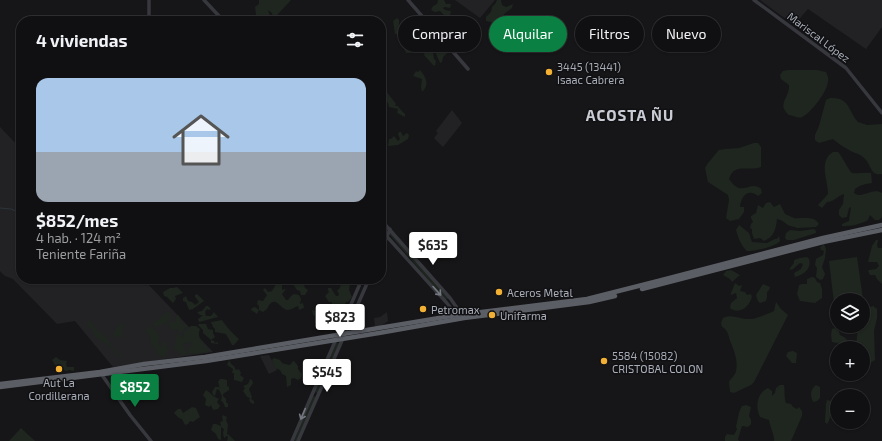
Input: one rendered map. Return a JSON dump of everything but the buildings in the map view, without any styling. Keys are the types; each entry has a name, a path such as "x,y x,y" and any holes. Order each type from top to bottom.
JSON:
{"highway":[{"path":"0,387 101,373 144,364 205,359 342,335 386,332 495,309 559,303 600,296 816,240 882,225"},
{"path":"459,316 589,302 823,242 882,230"},
{"path":"0,384 101,373"}],"street":[{"path":"149,0 149,16"},
{"path":"204,0 219,16"},
{"path":"408,0 468,69"},
{"name":"Mariscal López","path":"754,0 846,68 882,113"},
{"path":"386,225 450,298 459,316"},
{"path":"390,229 387,236 459,316"},
{"path":"298,441 342,335 341,328 360,284"},
{"path":"292,441 367,284"},
{"path":"356,293 362,296"},
{"path":"353,300 359,303"},
{"path":"101,373 130,415 151,441"}],"shaded area":[{"path":"259,0 291,0 277,16 273,16 272,13 268,10 270,16 256,16 255,7 259,4"},
{"path":"438,0 444,0 446,4 451,4 450,8 443,8 451,11 450,15 445,16 440,11 435,12 431,10 433,6 437,4"},
{"path":"455,0 495,0 481,17 477,16"},
{"path":"497,0 501,0 502,5 506,7 513,4 512,8 503,16 489,16 489,22 486,21 486,17 491,12 492,7"},
{"path":"760,0 882,0 882,27 866,49 808,9 794,25"},
{"path":"397,18 398,19 398,35 395,34 393,21"},
{"path":"406,52 416,52 416,53"},
{"path":"425,52 433,53 436,61 435,66 433,65 424,55"},
{"path":"435,52 448,52 443,57 442,62 440,63"},
{"path":"420,70 426,81 426,87 422,92 422,79 413,76 416,71 418,72"},
{"path":"817,70 826,72 828,78 825,90 818,102 809,112 800,117 789,115 784,108 789,85 781,79 780,75 783,71"},
{"path":"386,91 396,104 395,106 398,106 405,114 405,117 397,113 398,109 389,107 386,101"},
{"path":"830,98 837,98 845,102 858,122 867,125 882,124 882,174 873,172 863,157 845,148 833,139 819,143 815,140 815,135 826,100"},
{"path":"452,110 462,123 443,147 434,138 438,133 436,131"},
{"path":"0,127 16,144 16,282 13,279 5,276 0,271"},
{"path":"401,132 403,136 407,133 409,135 408,139 398,145 388,146 389,139 394,136 398,141 400,139 398,134"},
{"path":"758,143 761,147 761,167 738,169 731,174 729,179 738,188 753,186 761,189 762,193 758,196 751,193 746,194 743,197 740,207 744,207 744,212 739,219 730,221 726,218 729,200 728,195 708,182 705,168 719,150 739,148"},
{"path":"833,152 838,152 852,173 871,173 872,183 865,184 855,189 854,193 858,195 876,191 882,193 882,217 879,220 875,220 870,215 868,220 861,223 842,226 842,224 849,221 851,207 849,208 847,217 842,218 839,215 839,210 843,204 844,194 832,201 827,202 822,208 818,205 828,194 825,166 828,156"},
{"path":"770,202 774,207 780,204 785,214 794,218 811,218 819,224 816,227 797,228 789,226 777,219 775,229 770,237 764,241 760,238 754,239 752,229 750,228 753,222 751,216 756,213 758,205 763,208 766,203"},
{"path":"739,225 749,233 752,242 767,243 777,239 779,236 780,241 769,247 747,251 741,244 736,230"},
{"path":"391,229 448,295 448,299 445,299 390,235 389,233"},
{"path":"814,229 816,233 794,240 787,240 785,238 786,233 790,230 800,231"},
{"path":"876,240 878,240 878,248 882,248 882,284 875,275 870,275 868,271 876,269 879,266 877,262 868,262 872,246"},
{"path":"824,244 826,249 822,267 825,274 823,279 820,280 816,277 817,268 815,265 816,259 823,255 824,251 821,250 820,247"},
{"path":"807,257 810,262 808,268 804,273 795,277 794,273 801,269 803,264 800,263 790,270 794,260"},
{"path":"857,257 862,293 833,293 829,261"},
{"path":"731,270 740,275 732,282 723,275 726,271"},
{"path":"812,277 820,283 822,298 815,303 800,301 797,294 799,285 807,284 807,279"},
{"path":"735,283 739,286 742,285 740,291 752,296 749,304 744,309 737,311 730,308 731,303 737,298 736,293 731,295"},
{"path":"18,284 148,284 213,352 113,367 75,321 57,324"},
{"path":"276,284 282,284 282,290 286,289 282,294 286,300 294,294 299,295 301,299 300,304 303,303 304,308 299,310 298,306 288,310 278,303 273,302 263,312 259,310 259,306 257,304 258,300 263,301 267,295 263,290 265,288 268,292 272,291"},
{"path":"293,284 302,284 308,290 305,295 301,295 300,291 297,290"},
{"path":"341,284 350,284 349,290 352,297 345,303 345,307 339,311 337,310 337,305 333,307 331,306 332,302 329,302 325,296 329,292 328,288 331,288 336,296 338,296 339,294 337,291 340,288"},
{"path":"763,284 770,287 767,292 766,301 760,303 756,295"},
{"path":"177,287 183,293 175,296 176,299 173,303 164,296 163,292 170,288"},
{"path":"197,294 204,301 193,309 189,310 186,302 183,301 183,298 186,296 188,301 195,305 199,302 195,297"},
{"path":"776,302 788,315 754,382 734,393 730,392 729,382 734,376 737,367 735,354 727,332 722,327 721,323 723,318 733,316 747,319 756,318 774,311"},
{"path":"206,306 211,309 207,309 205,312 206,316 211,316 214,312 218,317 199,322 198,319 203,315 200,315 197,312 202,311"},
{"path":"873,306 877,309 877,318 874,331 875,360 870,362 870,341 857,341 857,333 870,333 870,307"},
{"path":"255,307 259,310 257,314 251,310"},
{"path":"312,310 316,311 327,323 321,326 315,323 315,316 313,315"},
{"path":"167,311 171,314 171,320 157,327 153,325 153,323"},
{"path":"387,312 388,321 381,326 375,327 374,318 380,317"},
{"path":"178,315 182,323 187,326 183,330 182,334 177,329 171,329 168,325 169,322 175,322 176,316"},
{"path":"222,320 239,339 234,345 232,345 226,334 215,332 211,322"},
{"path":"88,321 90,321 94,327 106,337 116,352 121,355 121,359 107,344 95,337 87,324"},
{"path":"122,323 125,324 123,328 123,335 117,338 113,335 116,327"},
{"path":"206,324 208,329 213,330 215,337 211,340 203,333 203,330 198,325"},
{"path":"149,326 155,329 159,335 160,339 158,342 160,347 162,347 162,342 164,341 168,344 166,346 169,351 166,353 165,358 158,354 157,350 151,345 149,334 145,332"},
{"path":"191,326 196,326 200,329 200,338 210,351 196,354 189,353 189,347 192,345 190,342 183,344 185,348 184,350 187,352 184,355 181,355 173,348 176,342 175,337 178,334 181,335 181,338 183,338 184,332"},
{"path":"831,333 840,333 848,341 832,341"},
{"path":"211,340 215,343 218,342 218,344 211,343"},
{"path":"335,343 340,343 317,393 315,392"},
{"path":"793,351 797,353 796,363 792,363 786,356 788,352"},
{"path":"269,355 277,370 269,374 260,356"},
{"path":"56,357 60,360 67,361 67,367 74,367 74,371 66,371 55,365 52,360"},
{"path":"274,358 289,365 294,361 302,374 301,378 298,380 294,378 291,379 291,385 287,387 286,376 282,374 280,370 275,368 272,360"},
{"path":"229,360 236,370 239,369 241,373 240,375 244,378 242,382 234,380 234,373 232,373 233,369 227,365"},
{"path":"220,379 227,380 227,386 229,387 229,390 223,394 228,407 225,407 221,401 222,396 219,390 217,389 215,396 212,392 215,387 219,387 220,389 218,382"},
{"path":"250,379 253,383 249,389 252,397 251,399 254,401 254,404 251,403 249,400 250,398 247,397 243,391 245,388 243,386 248,384"},
{"path":"780,385 784,385 786,403 791,404 797,409 799,407 802,411 802,416 791,441 774,441 769,420 760,417 758,413 757,404 761,393 768,388 772,391 772,396 775,393 776,388"},
{"path":"816,385 820,387 820,398 813,402 811,393"},
{"path":"206,390 219,399 217,402 220,406 218,409 213,410 211,405 209,407 205,405 206,399 203,395"},
{"path":"313,396 316,397 297,441 294,441"},
{"path":"827,400 830,401 830,416 827,424 825,422"},
{"path":"746,405 751,407 749,416 751,424 748,427 742,426 738,439 739,441 725,441 727,434 734,435 737,429 736,427 742,406"},
{"path":"192,407 196,408 200,417 185,425 182,419 174,413 178,409 181,409 183,413"},
{"path":"223,415 227,417 227,435 228,434 235,441 227,441 227,436 224,438 224,429 221,427 221,440 218,439 216,434 211,430 213,424 221,426 220,422 223,421"},
{"path":"21,428 35,441 9,441"}],"waterway":[{"path":"0,208 16,211"}],"place":[{"name":"3445 (13441) Isaac Cabrera","path":"549,72"},
{"name":"Aceros Metal","path":"499,292"},
{"name":"Petromax","path":"423,309"},
{"name":"Unifarma","path":"492,315"},
{"name":"5584 (15082) CRISTOBAL COLON","path":"604,361"},
{"name":"Aut La Cordillerana","path":"59,369"}],"district":[{"name":"ACOSTA ÑU","path":"630,115"}]}
